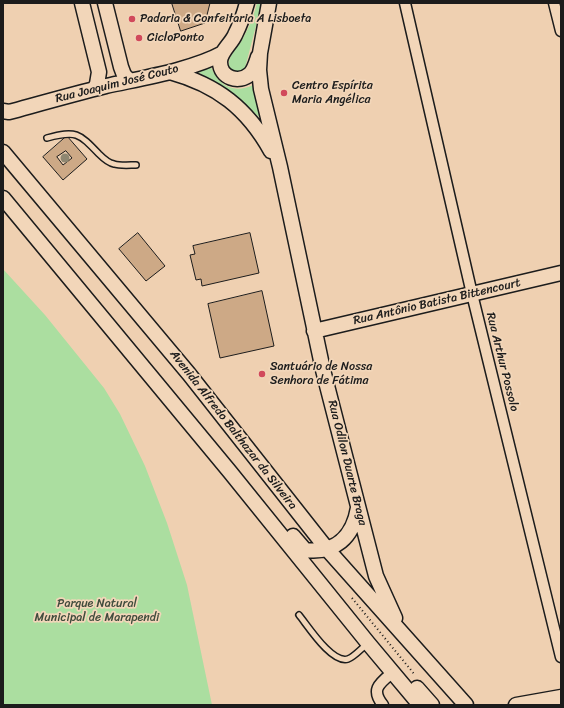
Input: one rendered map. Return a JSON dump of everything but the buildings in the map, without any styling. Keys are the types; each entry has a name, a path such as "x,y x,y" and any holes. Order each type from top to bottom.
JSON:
{"main road":[{"path":"82,3 99,72 97,84 94,89"},
{"path":"105,3 121,67 124,75 130,81"},
{"path":"247,3 234,37 223,53 220,63 222,70 230,78 245,78 252,71 260,53 269,3"},
{"name":"Rua Joaquim José Couto","path":"5,114 94,89 169,72 200,63 223,53"},
{"name":"Rua Odilon Duarte Braga","path":"260,53 259,70 262,89 280,167 314,331 376,576 384,597 404,636"},
{"name":"Rua Odilon Duarte Braga","path":"169,72 188,76 205,84 237,105 262,134 280,167"},
{"name":"Avenida Alfredo Balthazar da Silveira","path":"3,152 189,374 327,549 466,705"},
{"path":"3,198 230,472 354,626 420,705"},
{"name":"Rua Antônio Batista Bittencourt","path":"314,331 561,273"},
{"path":"230,472 239,476 305,550 319,551 337,544 350,532 356,519 358,506"},
{"path":"354,626 365,632 432,705"},
{"path":"516,705 561,697"}],"street":[{"name":"Rua Arthur Possolo","path":"405,3 472,294 561,657"},
{"path":"554,3 561,31"},
{"path":"383,705 376,694 377,689 379,685 393,672"}],"lane":[{"path":"47,138 64,133 76,134 85,139 104,158 115,165 136,164"},
{"path":"299,615 331,654 339,659 348,659 368,643"}],"green space":[{"path":"257,3 262,3 245,68 236,72 231,70 229,66 230,59 253,18"},
{"path":"211,67 218,79 228,86 240,89 253,85 255,86 260,114 259,117 235,95 198,72"},
{"name":"Parque Natural Municipal de Marapendi","path":"3,269 45,315 104,388 120,414 145,466 167,523 187,585 212,705 3,705"}],"place":[{"name":"Padaria & Confeitaria A Lisboeta","path":"132,19"},
{"name":"CicloPonto","path":"139,38"},
{"name":"Centro Espírita Maria Angélica","path":"284,93"},
{"name":"Santuário de Nossa Senhora de Fátima","path":"262,374"}]}
